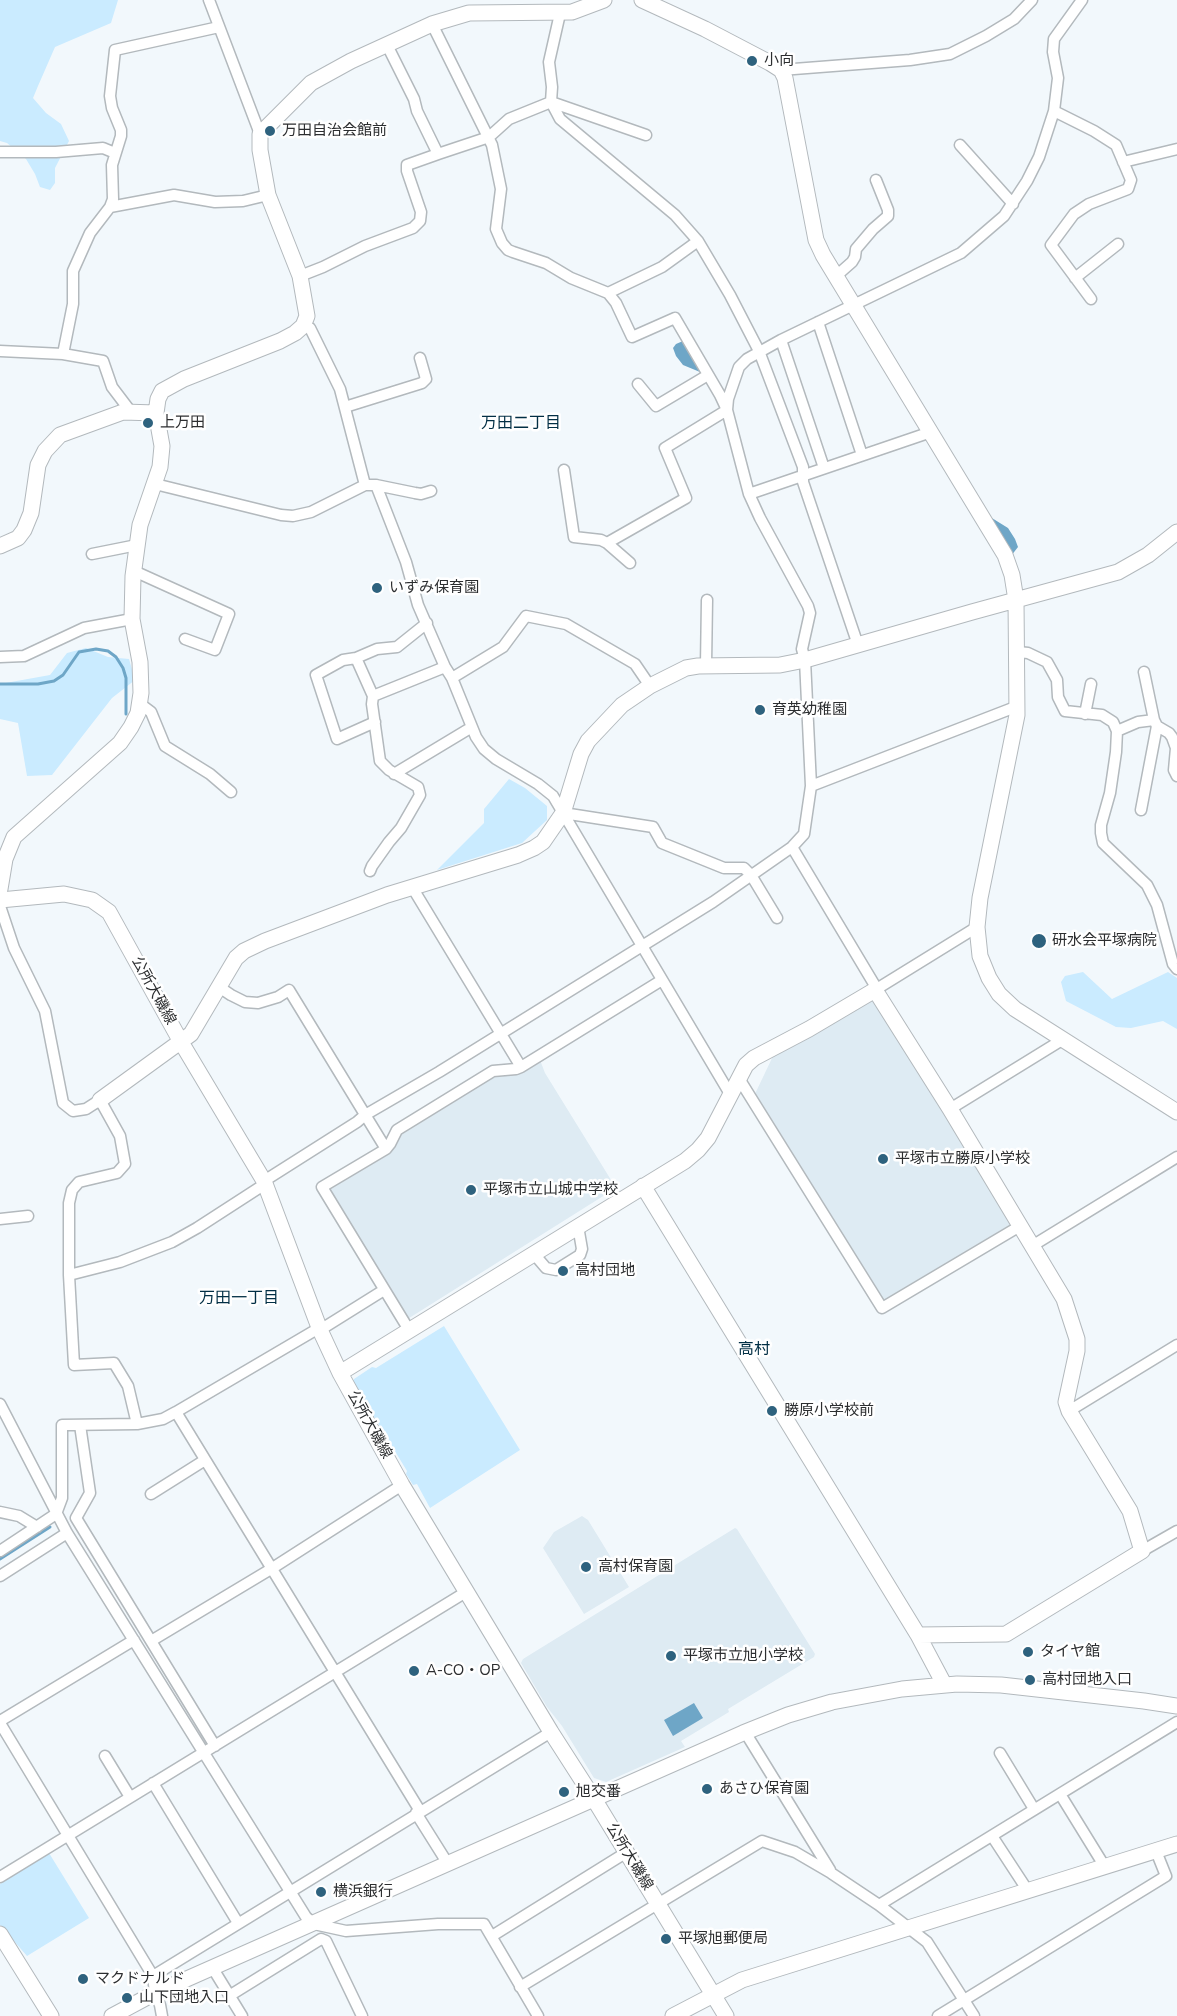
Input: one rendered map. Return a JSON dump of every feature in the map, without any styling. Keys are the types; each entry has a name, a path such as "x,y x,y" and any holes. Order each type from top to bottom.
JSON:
{"street":[{"path":"0,889 5,859 14,837 120,743 138,713 141,693 140,662 132,619 134,571 140,525 155,484 162,456 156,413 162,391 227,361 280,341 303,326 307,316 300,276 268,195 260,150 260,134 209,0"},
{"path":"260,134 311,83 333,70 432,24 470,13 572,12 604,0"},
{"path":"642,0 705,29 781,70 785,78 816,240 835,277 1005,555 1017,600 1018,706 980,898 977,927 980,956 989,978 999,994 1016,1009 1177,1112"},
{"path":"781,70 910,60 950,54 1014,19 1032,0"},
{"path":"727,410 728,399 739,367 747,359 781,340 961,253 1004,216 1028,181 1039,158 1054,111 1058,78 1053,52 1054,39 1082,0"},
{"path":"558,13 559,18 549,62 551,102 560,119 675,215 698,241 730,295 759,351 804,474 803,482 858,645"},
{"path":"69,1275 120,1262 172,1242 197,1228 365,1115 501,1034 712,902 792,847 804,834 811,786 805,660 802,649 803,638 809,626 810,613 749,494 727,410 675,318 632,337 616,303 608,293 571,278 546,263 508,250 502,243 495,229 501,189 489,137 432,24"},
{"path":"63,354 73,303 73,271 90,233 110,207 113,199 111,175 121,136 110,96 115,50 219,27"},
{"path":"387,45 438,154"},
{"path":"300,276 365,246 413,228 420,221 421,212 407,165 489,137 509,119 551,102 646,135"},
{"path":"1054,111 1116,145 1131,180 1128,189 1089,204 1074,214 1051,245 1091,299"},
{"path":"960,145 1014,204"},
{"path":"0,152 56,152 103,148 115,153"},
{"path":"1123,162 1177,149"},
{"path":"835,277 852,262 856,249 888,216 888,210 876,180"},
{"path":"110,207 174,195 214,202 243,201 268,195"},
{"path":"608,293 662,267 698,241"},
{"path":"1075,278 1118,244"},
{"path":"818,322 862,455"},
{"path":"303,326 310,328 340,389 371,485 406,562 418,605 484,749 553,796 730,1094"},
{"path":"781,340 824,468"},
{"path":"0,351 63,354 103,361 112,387 131,412"},
{"path":"345,407 422,383 426,379 420,358"},
{"path":"638,384 656,406 708,375"},
{"path":"607,543 686,498 665,448 727,410"},
{"path":"0,546 18,538 24,530 31,513 38,465 45,452 60,435 115,414 156,413"},
{"path":"749,494 931,432"},
{"path":"564,470 574,537 601,540 630,563"},
{"path":"155,484 292,516 311,512 371,485 421,494 431,490"},
{"path":"0,906 22,966 45,1011 63,1103 73,1111 86,1108 191,1034 236,958 244,951 346,910 534,849 550,833 563,813 581,754 588,741 622,705 650,686 686,668 706,664 780,665 805,660 1118,573 1148,555 1177,532"},
{"path":"92,554 137,545"},
{"path":"134,571 229,614 215,650 185,639"},
{"path":"706,664 707,600"},
{"path":"452,678 503,647 526,616 566,624 636,664 650,686"},
{"path":"0,657 24,656 84,628 132,619"},
{"path":"375,722 337,739 316,675 343,660 356,658 377,649 398,647 427,623"},
{"path":"1018,652 1028,653 1047,662 1057,680 1058,697 1065,711 1102,715 1113,722 1117,731 1110,793 1101,825 1103,843 1147,885 1157,905 1173,964 1177,969"},
{"path":"356,658 373,696 372,704 380,761 394,774 418,788 420,795 410,815 370,871"},
{"path":"373,696 445,667"},
{"path":"1141,810 1155,723 1144,672"},
{"path":"1085,714 1091,684"},
{"path":"140,703 151,712 165,746 210,774 231,792"},
{"path":"811,786 1018,706"},
{"path":"1117,731 1138,722 1155,723 1173,731 1176,748 1174,770 1177,776"},
{"path":"394,774 472,727"},
{"path":"563,813 653,827 662,843 724,868 744,868 751,875 777,918"},
{"path":"792,847 1064,1299 1077,1339 1077,1351 1065,1402 1130,1511 1142,1551"},
{"path":"412,887 521,1067"},
{"name":"公所大磯線","path":"0,900 64,894 92,900 109,912 181,1042 265,1182 319,1329 340,1373 402,1485 726,2016"},
{"path":"340,1373 685,1161 708,1138 738,1077 753,1058 809,1029 977,927"},
{"path":"409,1330 322,1188 386,1149 397,1130 493,1071 521,1067 662,980"},
{"path":"219,987 245,1002 258,1003 278,997 289,990 386,1149"},
{"path":"950,1109 1062,1040"},
{"path":"738,1077 882,1308 1020,1226"},
{"path":"100,1100 120,1136 125,1164 117,1173 79,1182 72,1190 69,1203 69,1275 74,1365 114,1363 128,1386 137,1424"},
{"path":"1032,1246 1177,1157"},
{"path":"643,1186 918,1635 944,1684"},
{"path":"0,1219 28,1216"},
{"path":"534,1254 546,1268 556,1270 580,1255 582,1249 578,1226"},
{"path":"0,1551 56,1514 62,1498 62,1425 137,1424 163,1419 384,1290"},
{"path":"1069,1410 1177,1345"},
{"path":"0,1404 67,1533 306,1917 314,1923 346,1931 438,1924 484,1924 538,2016"},
{"path":"176,1412 448,1864"},
{"path":"80,1425 90,1493 76,1518 215,1746"},
{"path":"151,1494 205,1460"},
{"path":"151,1641 271,1569 402,1485"},
{"path":"0,1512 18,1516 38,1527"},
{"path":"918,1635 1006,1634 1177,1531"},
{"path":"0,1576 67,1533"},
{"path":"0,1877 466,1592"},
{"path":"134,1640 0,1722 153,1976 162,2016"},
{"path":"112,2016 212,1967 745,1732 788,1715 832,1702 879,1692 944,1684 1002,1685 1177,1706"},
{"path":"879,1905 1177,1722"},
{"path":"153,1976 551,1732"},
{"path":"745,1732 831,1873"},
{"path":"1000,1753 1034,1809"},
{"path":"105,1756 130,1797"},
{"path":"153,1783 238,1923"},
{"path":"1060,1794 1105,1867"},
{"path":"992,1836 1028,1892"},
{"path":"520,1987 762,1841 795,1852 831,1873 879,1905 927,1942 974,2016"},
{"path":"673,2016 742,1980 1177,1844"},
{"path":"938,2016 1166,1876 1156,1851"},
{"path":"492,1936 627,1852"},
{"path":"0,1934 51,2016"},
{"path":"229,1996 321,1939 326,1941 362,2016"},
{"path":"212,1967 242,2016"}],"shaded area":[{"path":"0,0 118,0 111,23 55,47 33,98 46,113 61,124 69,141 55,168 55,183 50,190 40,187 26,159 7,143 0,141"},
{"path":"683,341 700,372 683,365 676,356 673,348"},
{"path":"987,515 1008,528 1015,539 1018,547 1011,556"},
{"path":"86,648 108,657 129,659 135,680 112,698 52,775 27,776 18,723 0,719 0,684 50,675 67,653"},
{"path":"509,779 525,788 547,806 547,820 522,843 437,870 484,823 484,809"},
{"path":"1083,972 1112,999 1168,972 1177,978 1177,1029 1163,1021 1131,1028 1116,1027 1066,1001 1061,982 1065,976"},
{"name":"平塚市立勝原小学校","path":"870,1000 875,1001 1011,1223 1010,1226 884,1302 754,1096 774,1054 820,1031"},
{"name":"平塚市立山城中学校","path":"540,1060 545,1073 616,1188 406,1320 329,1192 330,1186 399,1133 492,1074"},
{"path":"444,1326 520,1450 430,1508 417,1484 413,1485 406,1474 407,1471 353,1382 372,1367 376,1368"},
{"name":"高村保育園","path":"582,1516 588,1520 629,1587 584,1614 543,1548 554,1532"},
{"name":"平塚市立旭小学校","path":"735,1528 815,1654 814,1657 728,1709 729,1712 681,1741 685,1747 606,1782 594,1778 562,1726 547,1707 521,1663 523,1659"},
{"path":"694,1703 703,1718 673,1736 664,1720"},
{"path":"49,1853 89,1918 27,1956 0,1925 0,1884"}],"waterway":[{"path":"0,684 38,684 54,681 63,675 79,652 96,649 108,651 116,657 126,678 126,714"},
{"path":"0,1559 50,1527"}],"place":[{"name":"小向","path":"752,61"},
{"name":"万田自治会館前","path":"270,131"},
{"name":"上万田","path":"148,423"},
{"name":"いずみ保育園","path":"377,588"},
{"name":"育英幼稚園","path":"760,710"},
{"name":"研水会平塚病院","path":"1039,941"},
{"name":"平塚市立勝原小学校","path":"883,1159"},
{"name":"平塚市立山城中学校","path":"471,1190"},
{"name":"高村団地","path":"563,1271"},
{"name":"勝原小学校前","path":"772,1411"},
{"name":"高村保育園","path":"586,1567"},
{"name":"タイヤ館","path":"1028,1652"},
{"name":"平塚市立旭小学校","path":"671,1656"},
{"name":"A-CO・OP","path":"414,1671"},
{"name":"高村団地入口","path":"1030,1680"},
{"name":"あさひ保育園","path":"707,1789"},
{"name":"旭交番","path":"564,1792"},
{"name":"横浜銀行","path":"321,1892"},
{"name":"平塚旭郵便局","path":"666,1939"},
{"name":"マクドナルド","path":"83,1979"},
{"name":"山下団地入口","path":"127,1998"}],"district":[{"name":"万田二丁目","path":"521,424"},
{"name":"万田一丁目","path":"239,1299"},
{"name":"高村","path":"754,1350"}]}
